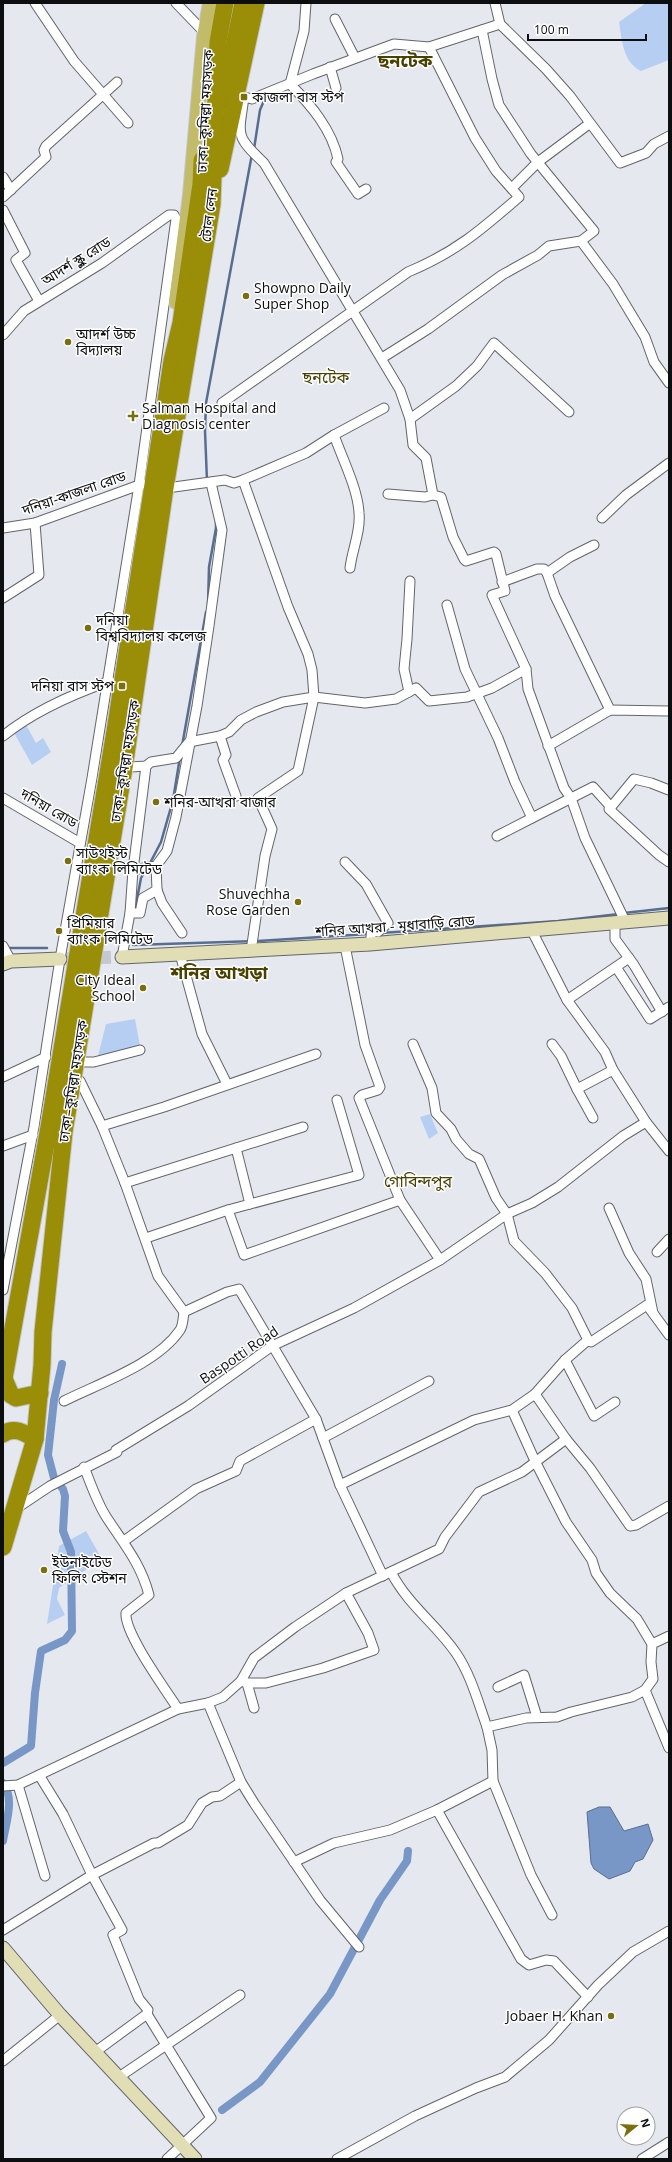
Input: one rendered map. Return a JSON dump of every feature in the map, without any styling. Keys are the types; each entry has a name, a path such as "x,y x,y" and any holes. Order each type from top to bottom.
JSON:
{"highway":[{"name":"ঢাকা–কুমিল্লা মহাসড়ক","path":"4,1382 6,1352 49,1127 123,676 119,652 146,483 181,323 200,184 209,36 216,3"},
{"name":"টোল লেন","path":"175,425 211,211 218,42 225,3"},
{"path":"214,131 236,3"},
{"path":"213,152 242,3"},
{"path":"213,174 250,3"},
{"path":"59,1170 80,1081 139,767 174,487 208,261 211,211 256,3"},
{"name":"ঢাকা–কুমিল্লা মহাসড়ক","path":"3,1547 12,1512 35,1439 40,1393 43,1332 59,1170 124,768 175,425"},
{"path":"4,1382 11,1395 16,1398 40,1393"},
{"path":"3,1434 16,1430 24,1432 35,1439"}],"main road":[{"name":"ঢাকা–কুমিল্লা মহাসড়ক","path":"172,361 179,275 190,195 205,33 210,3"},
{"name":"ঢাকা–কুমিল্লা মহাসড়ক","path":"211,211 244,96 264,3"},
{"name":"শনির আখরা - মৃধাবাড়ি রোড","path":"122,957 252,948 345,946 371,942 532,932 669,918"},
{"path":"7,962 60,959"},
{"path":"3,1948 60,2016 195,2159"}],"street":[{"path":"35,3 74,61 128,123"},
{"path":"176,3 205,33"},
{"path":"290,84 304,32 306,3"},
{"path":"495,3 500,24 546,69 570,96 589,124 620,163 646,153 654,144 669,136"},
{"path":"335,19 355,58"},
{"path":"433,495 426,458 413,445 410,419 400,390 382,358 313,248 264,163 244,144 239,130 244,96 252,99 330,67 394,44 429,46 500,24"},
{"path":"382,358 428,329 502,274 538,255 549,246 581,240 594,231 514,131 499,105 492,80 482,30"},
{"path":"222,403 408,272 434,261 478,233 519,197 496,171 475,138 429,46"},
{"path":"330,67 336,88"},
{"path":"3,197 46,157 44,150 46,146 117,82"},
{"path":"290,84 310,105 332,138 338,159 336,162 358,194 366,189"},
{"path":"512,188 538,162 589,124"},
{"path":"3,177 11,190"},
{"path":"3,210 25,253 16,260 39,301"},
{"name":"আদর্শ স্কুল রোড","path":"3,335 24,311 102,263 169,215 174,216 176,219 176,227 146,483"},
{"path":"581,240 613,284 646,337 654,362 669,383"},
{"path":"410,419 456,386 477,366 494,343 569,412"},
{"path":"174,487 225,480 234,483 243,480 306,453 334,435 384,408"},
{"path":"334,435 346,467 359,512 359,526 350,568"},
{"path":"602,518 626,495 669,463"},
{"path":"243,480 288,606 308,654 312,670 314,697 298,771 258,798 272,829 265,856 252,948"},
{"name":"দনিয়া-কাজলা রোড","path":"3,528 35,523 146,483"},
{"path":"182,933 162,903 157,890 156,866 167,852 197,706 222,530 208,483"},
{"path":"388,494 425,497 433,495 441,497 453,537 464,559 466,561 494,552 505,591 492,595 526,669 528,689 564,788 571,798 585,838 617,902 620,922 615,939 666,1009 650,1019 616,967"},
{"path":"3,598 39,575 35,523"},
{"path":"547,573 594,545"},
{"path":"502,582 537,569 544,569 547,573 555,596 610,710"},
{"path":"409,692 404,669 410,581"},
{"path":"447,605 465,669 532,818"},
{"path":"3,1290 5,1271 33,1135 60,959 107,682 119,652"},
{"path":"122,957 130,913 139,767 180,754 189,742 220,736 230,731 241,720 265,708 283,702 314,697 364,703 396,699 416,688 429,701 432,702 467,697 477,694 526,669"},
{"path":"3,736 46,709 123,676"},
{"path":"548,746 610,710 669,711"},
{"path":"220,736 226,755 223,760 236,796"},
{"path":"611,807 634,779 651,783 669,790"},
{"path":"497,836 593,787 611,807 609,809 658,855 669,862"},
{"name":"দনিয়া রোড","path":"3,798 80,842"},
{"path":"345,862 366,884 388,923 378,932 372,929 371,942"},
{"path":"133,870 156,866"},
{"path":"130,913 140,913 143,898 157,890"},
{"path":"532,932 567,1000 605,1052 613,1070 646,1122 669,1151"},
{"path":"3,946 7,962"},
{"path":"345,946 365,1045 380,1087 378,1090 362,1095 359,1098 400,1200 440,1260"},
{"path":"180,954 202,1034 227,1084"},
{"path":"567,1000 629,958"},
{"path":"413,1044 432,1088 436,1113 451,1129 456,1139 469,1154 479,1159 496,1198 507,1214 514,1241 545,1272 572,1308 588,1340"},
{"path":"552,1044 561,1056 576,1089 593,1118"},
{"path":"83,1062 94,1062 140,1050"},
{"path":"102,1126 164,1107 316,1054"},
{"path":"3,1077 46,1057"},
{"path":"576,1089 613,1070"},
{"path":"64,1401 137,1365 167,1345 181,1329 184,1312 158,1276 146,1238 125,1183 102,1126 80,1081"},
{"path":"146,1238 228,1210 359,1175 337,1100"},
{"name":"Baspotti Road","path":"12,1512 23,1502 50,1486 84,1467 117,1452 116,1450 188,1406 272,1346 354,1308 440,1260 507,1214 532,1203 558,1187 623,1136 646,1122"},
{"path":"125,1183 303,1127"},
{"path":"3,1146 33,1135"},
{"path":"236,1148 250,1204"},
{"path":"228,1210 244,1255 400,1200"},
{"path":"609,1208 629,1253 646,1279 653,1313"},
{"path":"657,1252 669,1239"},
{"path":"184,1312 227,1292 239,1289 316,1419 340,1485 387,1574 456,1653 468,1675 487,1727 492,1750 493,1781 531,1875 552,1915"},
{"path":"340,1485 474,1420 512,1410 535,1394 565,1360 588,1340 591,1342 647,1305 669,1336"},
{"path":"565,1360 594,1416 615,1402"},
{"path":"323,1438 429,1381"},
{"path":"535,1394 566,1439 590,1468 630,1526 669,1506"},
{"path":"487,1727 537,1718 557,1718 571,1712 632,1697 645,1690 653,1679 651,1662 652,1644 637,1619 610,1593 596,1573 592,1560 566,1522 535,1461 512,1410"},
{"path":"124,1540 196,1489 236,1471 240,1461 316,1419"},
{"path":"3,1786 18,1785 178,1709 208,1703 223,1697 244,1682 254,1658 295,1627 346,1593 439,1549 445,1537 479,1492 522,1472 566,1439"},
{"path":"84,1467 107,1518 124,1540 146,1583 149,1595 126,1613 125,1619 138,1646 178,1709"},
{"path":"244,1682 266,1683 323,1668 374,1650 368,1633 346,1593"},
{"path":"652,1644 669,1636"},
{"path":"498,1688 524,1676 537,1718"},
{"path":"244,1682 254,1708"},
{"path":"645,1690 669,1748"},
{"path":"208,1703 241,1782 266,1822 320,1900 357,1944"},
{"path":"38,1775 63,1814 92,1875 122,1930 113,1935 139,1999 148,2010 147,2014 211,2118 167,2159"},
{"path":"294,1862 334,1843 390,1830 437,1810 493,1781"},
{"path":"3,1930 92,1875 154,1842 158,1843 188,1824 202,1803 212,1797 220,1796 241,1782"},
{"path":"18,1785 45,1876"},
{"path":"437,1810 521,1959 529,1965 546,1960 554,1961 588,1997"},
{"path":"337,2159 415,2116 476,2088 505,2077 549,2040 598,1984 633,1952 669,1930"},
{"path":"119,2077 240,1995"},
{"path":"95,2052 147,2014"},
{"path":"3,2061 60,2016"},
{"path":"642,2159 669,2142"}],"shaded area":[{"path":"646,3 669,3 669,60 641,71 630,62 627,57 624,50 619,22"},
{"path":"25,723 36,743 43,738 51,752 32,765 13,731"},
{"path":"135,1019 140,1046 98,1056 106,1024"},
{"path":"430,1114 438,1133 429,1139 420,1117"},
{"path":"86,1531 102,1559 59,1588 57,1599 65,1615 47,1624 59,1546"},
{"path":"599,1807 610,1807 624,1831 648,1824 653,1840 643,1859 635,1862 630,1871 609,1879 594,1869 591,1863 587,1812"}],"waterway":[{"path":"254,149 260,110 266,96"},
{"path":"207,481 205,431 206,403 252,154"},
{"path":"208,605 209,567 216,521"},
{"path":"182,746 206,612"},
{"path":"149,865 161,842 173,800 180,757"},
{"path":"135,910 141,878 145,871"},
{"path":"624,913 669,908"},
{"path":"381,933 558,921 619,914"},
{"path":"133,945 258,941 368,934"},
{"path":"7,948 47,948"},
{"path":"3,1763 31,1746 35,1693 41,1651 65,1640 72,1631 71,1552 63,1531 65,1496 63,1489 54,1478 48,1455 54,1400 62,1364"},
{"path":"3,1783 7,1789 9,1803 9,1811 3,1841"},
{"path":"222,2110 260,2082 330,1994 380,1900 407,1861 408,1851"}],"tunnel":[{"path":"60,959 122,957"}],"place":[{"name":"কাজলা বাস স্টপ","path":"244,97"},
{"name":"Showpno Daily Super Shop","path":"246,296"},
{"name":"আদর্শ উচ্চ বিদ্যালয়","path":"68,342"},
{"name":"Salman Hospital and Diagnosis center","path":"133,416"},
{"name":"দনিয়া বিশ্ববিদ্যালয় কলেজ","path":"88,628"},
{"name":"দনিয়া বাস স্টপ","path":"122,686"},
{"name":"শনির-আখরা বাজার","path":"156,802"},
{"name":"সাউথইস্ট ব্যাংক লিমিটেড","path":"68,861"},
{"name":"Shuvechha Rose Garden","path":"298,902"},
{"name":"প্রিমিয়ার ব্যাংক লিমিটেড","path":"59,931"},
{"name":"City Ideal School","path":"143,988"},
{"name":"ইউনাইটেড ফিলিং স্টেশন","path":"44,1570"},
{"name":"Jobaer H. Khan","path":"611,2016"}],"district":[{"name":"ছনটেক","path":"405,61"},
{"name":"ছনটেক","path":"326,377"},
{"name":"শনির আখড়া","path":"219,973"},
{"name":"গোবিন্দপুর","path":"418,1181"}]}
